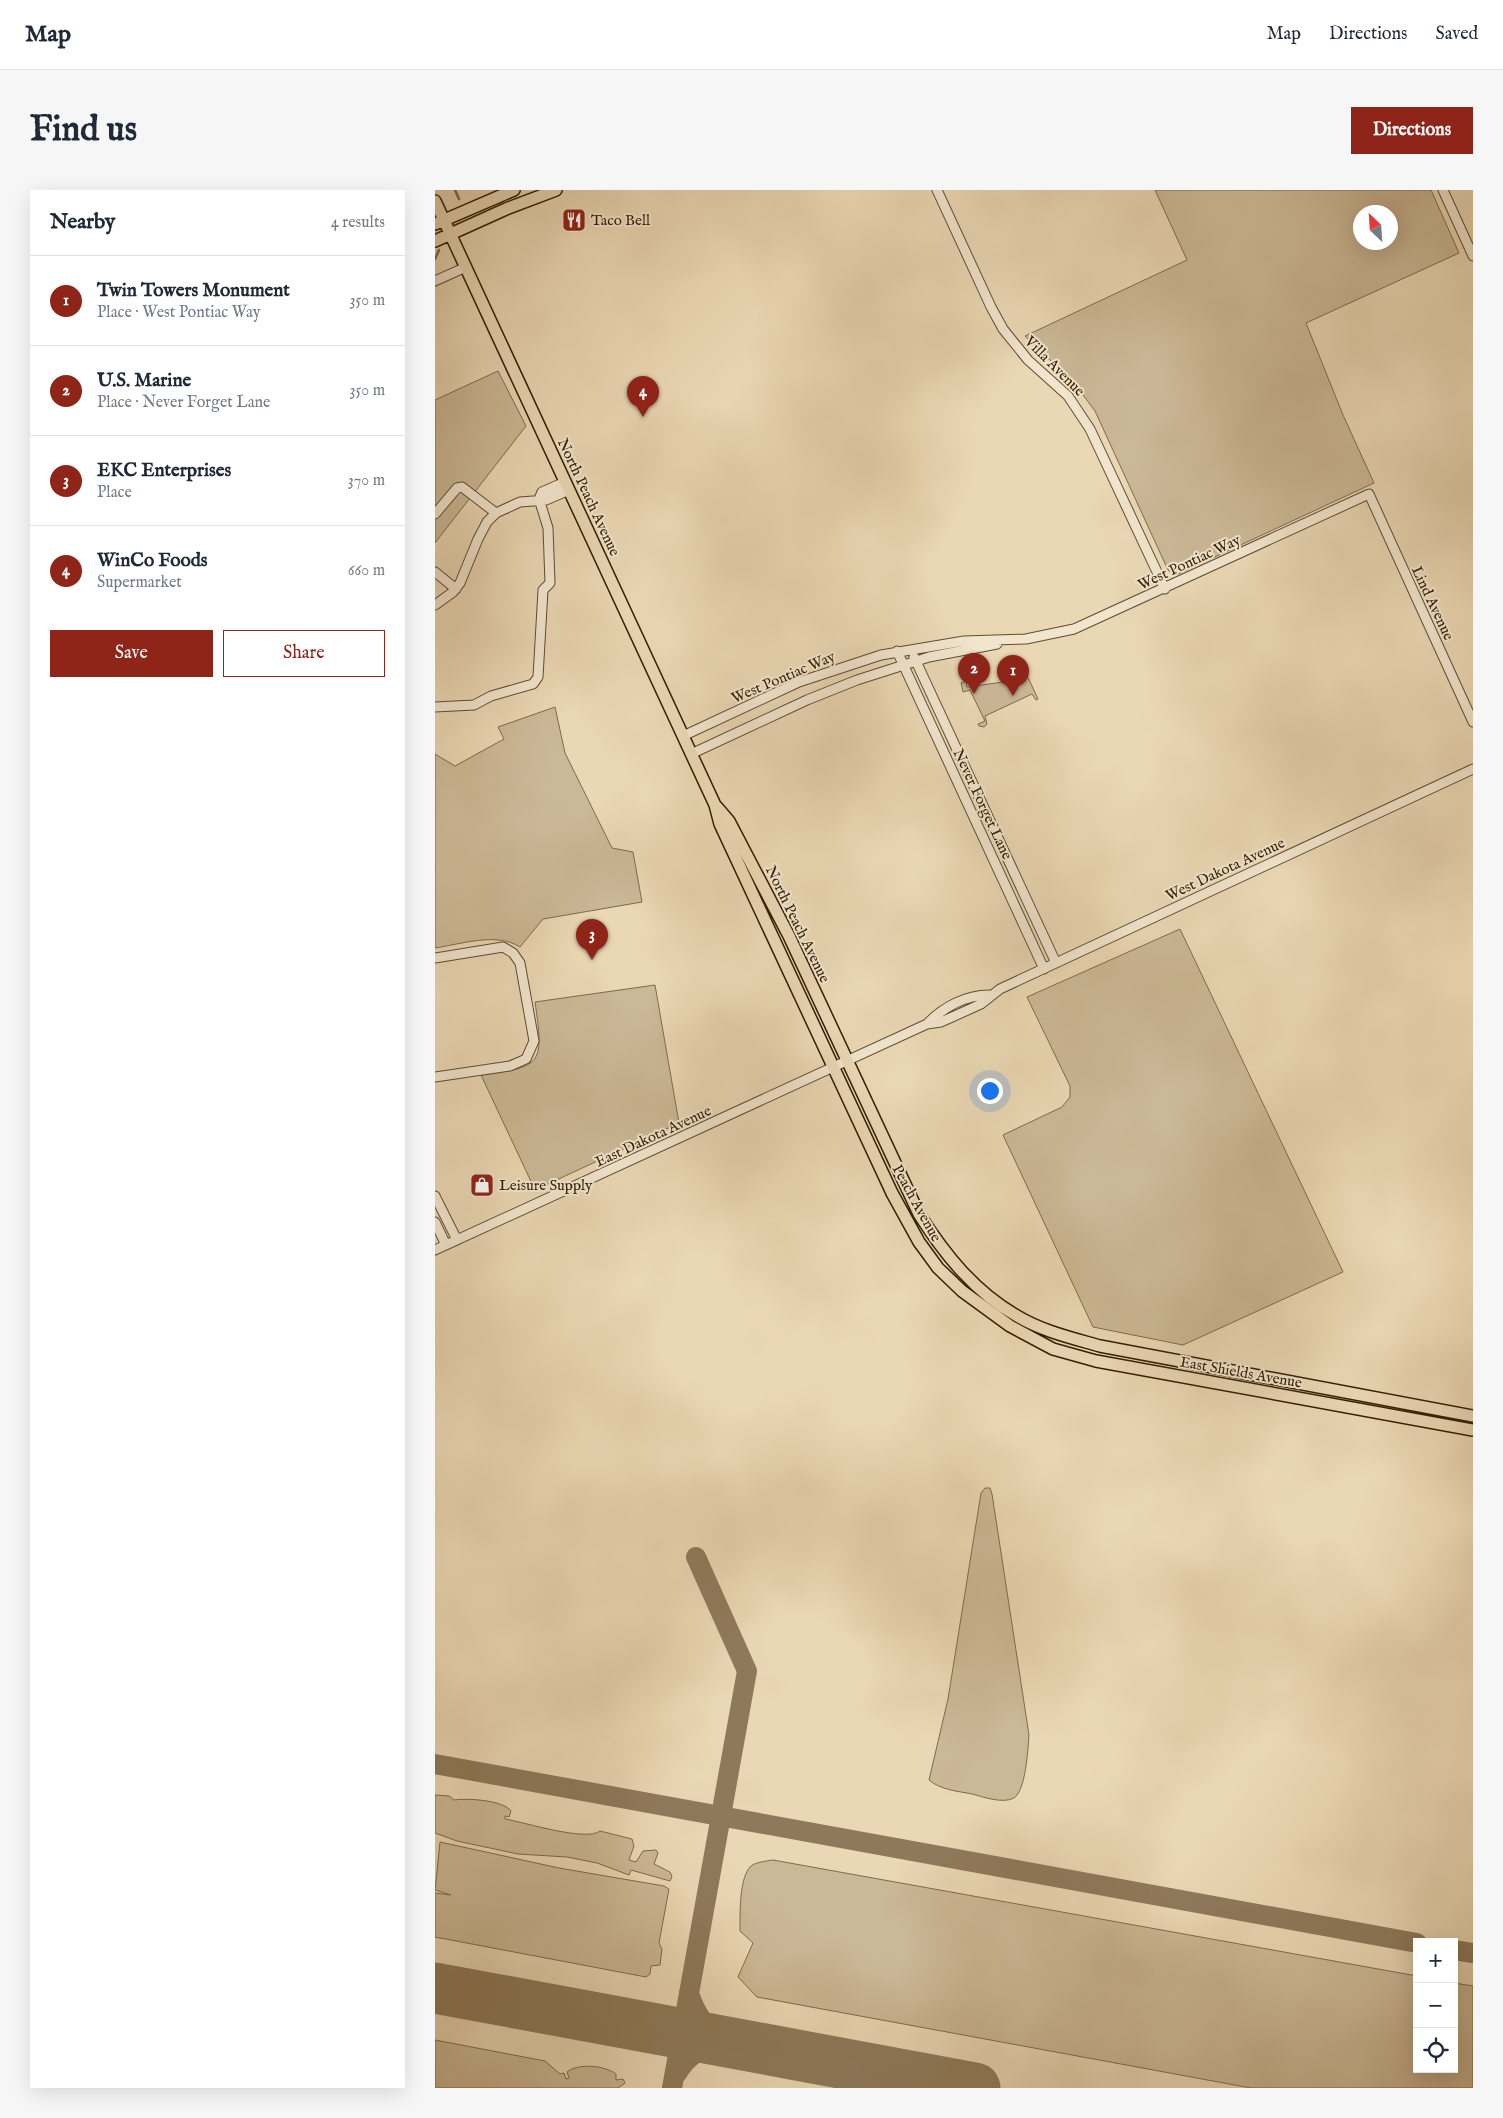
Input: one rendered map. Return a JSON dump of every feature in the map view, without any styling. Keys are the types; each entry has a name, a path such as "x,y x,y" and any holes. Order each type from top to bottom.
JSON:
{"main road":[{"path":"439,222 515,190"},
{"path":"435,241 498,212 556,190"},
{"name":"North Peach Avenue","path":"435,201 439,222 450,234 466,267 715,805 720,824 833,1067"},
{"name":"North Peach Avenue","path":"715,805 729,821 789,936 847,1060"},
{"name":"East Shields Avenue","path":"847,1060 919,1214 935,1238 969,1281 1017,1316 1061,1335 1100,1346 1473,1416"},
{"name":"Peach Avenue","path":"833,1067 892,1193 919,1242 938,1268 961,1291 1010,1326"},
{"name":"East Shields Avenue","path":"1010,1326 1053,1349 1129,1367 1473,1430"},
{"path":"1129,1367 1132,1351"}],"street":[{"name":"Villa Avenue","path":"937,190 1003,329 1028,360 1068,396 1090,429 1165,589"},
{"path":"1443,190 1473,256"},
{"path":"435,281 466,267"},
{"path":"435,707 474,705 491,696 533,684 538,678 543,590 549,584 549,528 539,499 542,492 567,486"},
{"path":"435,514 457,488 462,487 496,513"},
{"name":"West Pontiac Way","path":"691,754 807,700 903,665 1017,639 1074,629 1369,494"},
{"name":"Lind Avenue","path":"1369,494 1473,722"},
{"path":"435,605 456,589 487,522 496,513 520,502 539,499"},
{"path":"435,572 456,589"},
{"name":"West Pontiac Way","path":"683,736 821,674 897,651 964,641 1017,639"},
{"name":"Never Forget Lane","path":"910,649 1056,963"},
{"name":"Never Forget Lane","path":"897,651 1044,969"},
{"name":"West Dakota Avenue","path":"833,1067 927,1024 937,1013 973,995 989,995 1473,769"},
{"path":"435,958 503,947 513,953 520,963 534,1041 526,1059 510,1066 435,1077"},
{"name":"East Dakota Avenue","path":"435,1250 611,1171 833,1067"},
{"path":"435,1196 457,1240"},
{"path":"435,1222 446,1245"}],"shaded area":[{"path":"1155,190 1431,190 1459,253 1306,323 1343,415 1374,483 1176,575 1168,570 1095,411 1074,383 1025,336 1187,260"},
{"path":"498,371 526,426 435,543 435,400"},
{"path":"1017,673 1026,673 1038,699 1036,700 1032,694 985,716 987,724 984,727 979,726 978,724 985,721 970,690 963,692 961,683 966,681 967,687 1018,680"},
{"path":"555,707 565,753 612,848 633,852 642,902 543,919 520,947 500,940 479,940 435,948 435,754 455,766 504,739 498,727"},
{"path":"1180,929 1343,1272 1183,1345 1093,1327 1003,1135 1062,1107 1070,1097 1070,1086 1027,997"},
{"path":"655,985 679,1123 535,1190 481,1075 517,1069 528,1065 535,1059 539,1038 535,1002"},
{"path":"985,1488 990,1488 992,1494 1029,1735 1024,1778 1018,1794 1009,1800 993,1799 949,1790 929,1780 948,1699 981,1493"},
{"path":"435,1795 449,1796 454,1800 467,1799 501,1804 511,1811 509,1817 505,1816 505,1819 540,1827 582,1834 593,1834 600,1831 632,1839 634,1846 629,1860 636,1862 643,1851 656,1850 658,1853 654,1864 670,1872 672,1877 670,1881 631,1870 629,1875 597,1863 567,1857 518,1854 457,1841 435,1833"},
{"path":"440,1842 559,1868 664,1886 669,1889 659,1943 662,1949 660,1965 651,1966 650,1974 646,1977 435,1937 435,1893 451,1895 435,1890"},
{"path":"773,1860 1413,1975 1413,2073 1458,2073 1458,1984 1473,1986 1473,2088 1251,2088 757,1997 738,1977 753,1943 740,1931 742,1887 747,1871 751,1866"},
{"path":"435,2040 545,2061 560,2074 564,2073 566,2079 569,2078 567,2072 572,2069 584,2066 598,2067 611,2071 616,2074 616,2080 623,2079 625,2083 618,2088 435,2088"}],"waterway":[{"path":"455,190 459,199"},
{"path":"435,259 439,250"}],"taxiway":[{"path":"672,2088 747,1671 696,1557"},
{"path":"435,1764 1413,1942"},
{"path":"1458,1951 1473,1953"},
{"path":"689,1993 695,2009 703,2021 726,2042"},
{"path":"676,2075 685,2062 697,2052 726,2042"}],"runway":[{"path":"435,1988 975,2088"}],"place":[{"name":"Taco Bell","path":"574,220"},
{"name":"WinCo Foods","path":"643,417"},
{"name":"U.S. Marine","path":"974,694"},
{"name":"Twin Towers Monument","path":"1013,696"},
{"name":"EKC Enterprises","path":"592,960"},
{"name":"Leisure Supply","path":"482,1185"}]}
